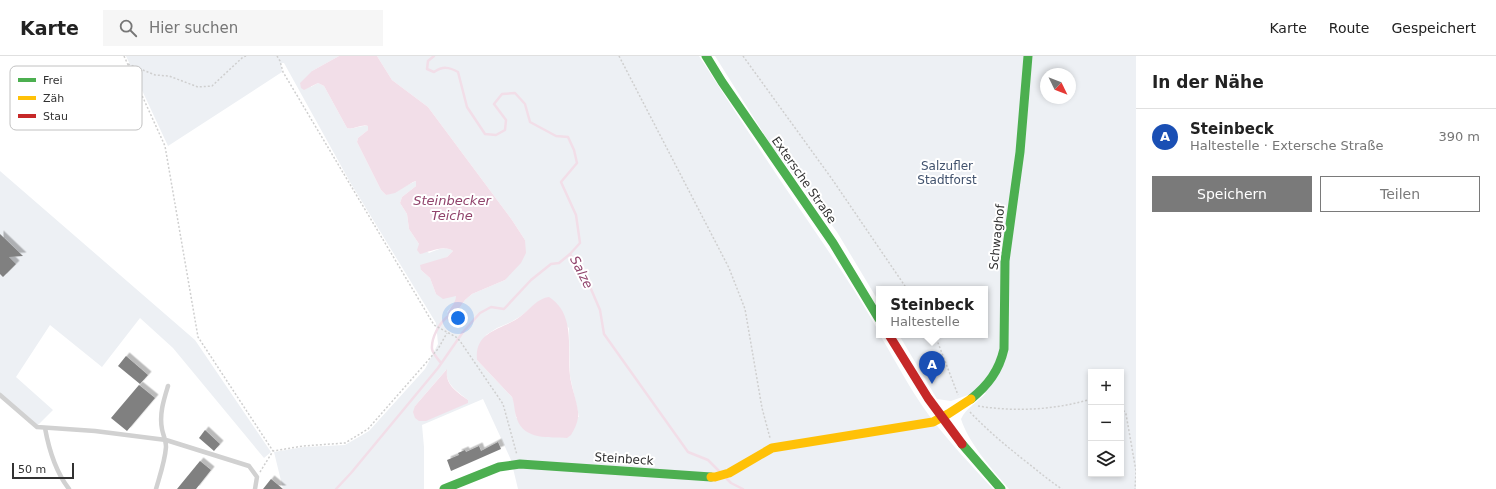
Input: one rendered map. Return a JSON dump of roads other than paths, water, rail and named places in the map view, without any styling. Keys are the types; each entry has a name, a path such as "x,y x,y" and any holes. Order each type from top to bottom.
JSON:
{"street":[{"name":"Extersche Straße","path":"706,56 722,82 833,243 876,314"},
{"name":"Schwaghof","path":"942,418 980,392 990,382 1002,360 1004,349 1004,261 1020,152 1028,56"},
{"path":"891,338 926,396 942,418 961,444 1001,489"},
{"name":"Steinbeck","path":"444,489 499,467 520,464 715,477 729,473 772,448 898,429 933,422 942,418"}],"lane":[{"path":"156,489 166,449 166,440 162,429 162,407 168,386"},
{"path":"0,395 37,427 95,431 166,440 249,466 257,477 255,489"},
{"path":"45,428 54,464 63,482 69,489"}],"water":[{"name":"Steinbecker Teiche","path":"339,56 377,56 392,80 428,107 512,220 525,240 526,253 521,263 505,280 472,294 465,300 453,317 448,321 447,317 456,296 443,299 436,294 430,278 421,270 420,265 447,257 453,251 446,248 441,248 420,254 417,250 419,244 409,229 407,214 400,203 402,197 416,186 416,181 395,193 386,195 381,190 357,142 358,138 368,130 368,126 347,128 324,86 318,83 304,90 301,88 300,83 312,71"},
{"path":"549,297 558,304 567,322 570,376 577,404 578,420 571,435 567,438 538,436 525,431 520,426 515,414 512,397 477,360 477,350 480,342 485,337 491,332 514,321 541,299"},
{"path":"447,369 448,379 452,387 468,400 468,403 426,421 419,421 415,418 413,412 415,406"}],"waterway":[{"name":"Salze","path":"434,56 428,61 427,69 434,72 446,68 458,72 467,107 485,134 496,135 505,130 506,120 494,104 502,94 515,93 525,104 530,122 556,136 568,137 574,150 577,163 561,182 576,215 580,243 570,254 588,282 600,310 604,334 688,452 708,460 719,471"},
{"path":"336,489 438,368 463,332 480,313 491,307 504,309 531,280 551,264 559,263 570,254"},
{"path":"441,363 433,353 432,345 436,332 441,323 447,317"},
{"name":"Salze","path":"727,479 731,483 743,489"}],"place":[{"name":"Steinbeck","path":"932,384"}],"park label":[{"name":"Salzufler Stadtforst","path":"947,173"}]}
